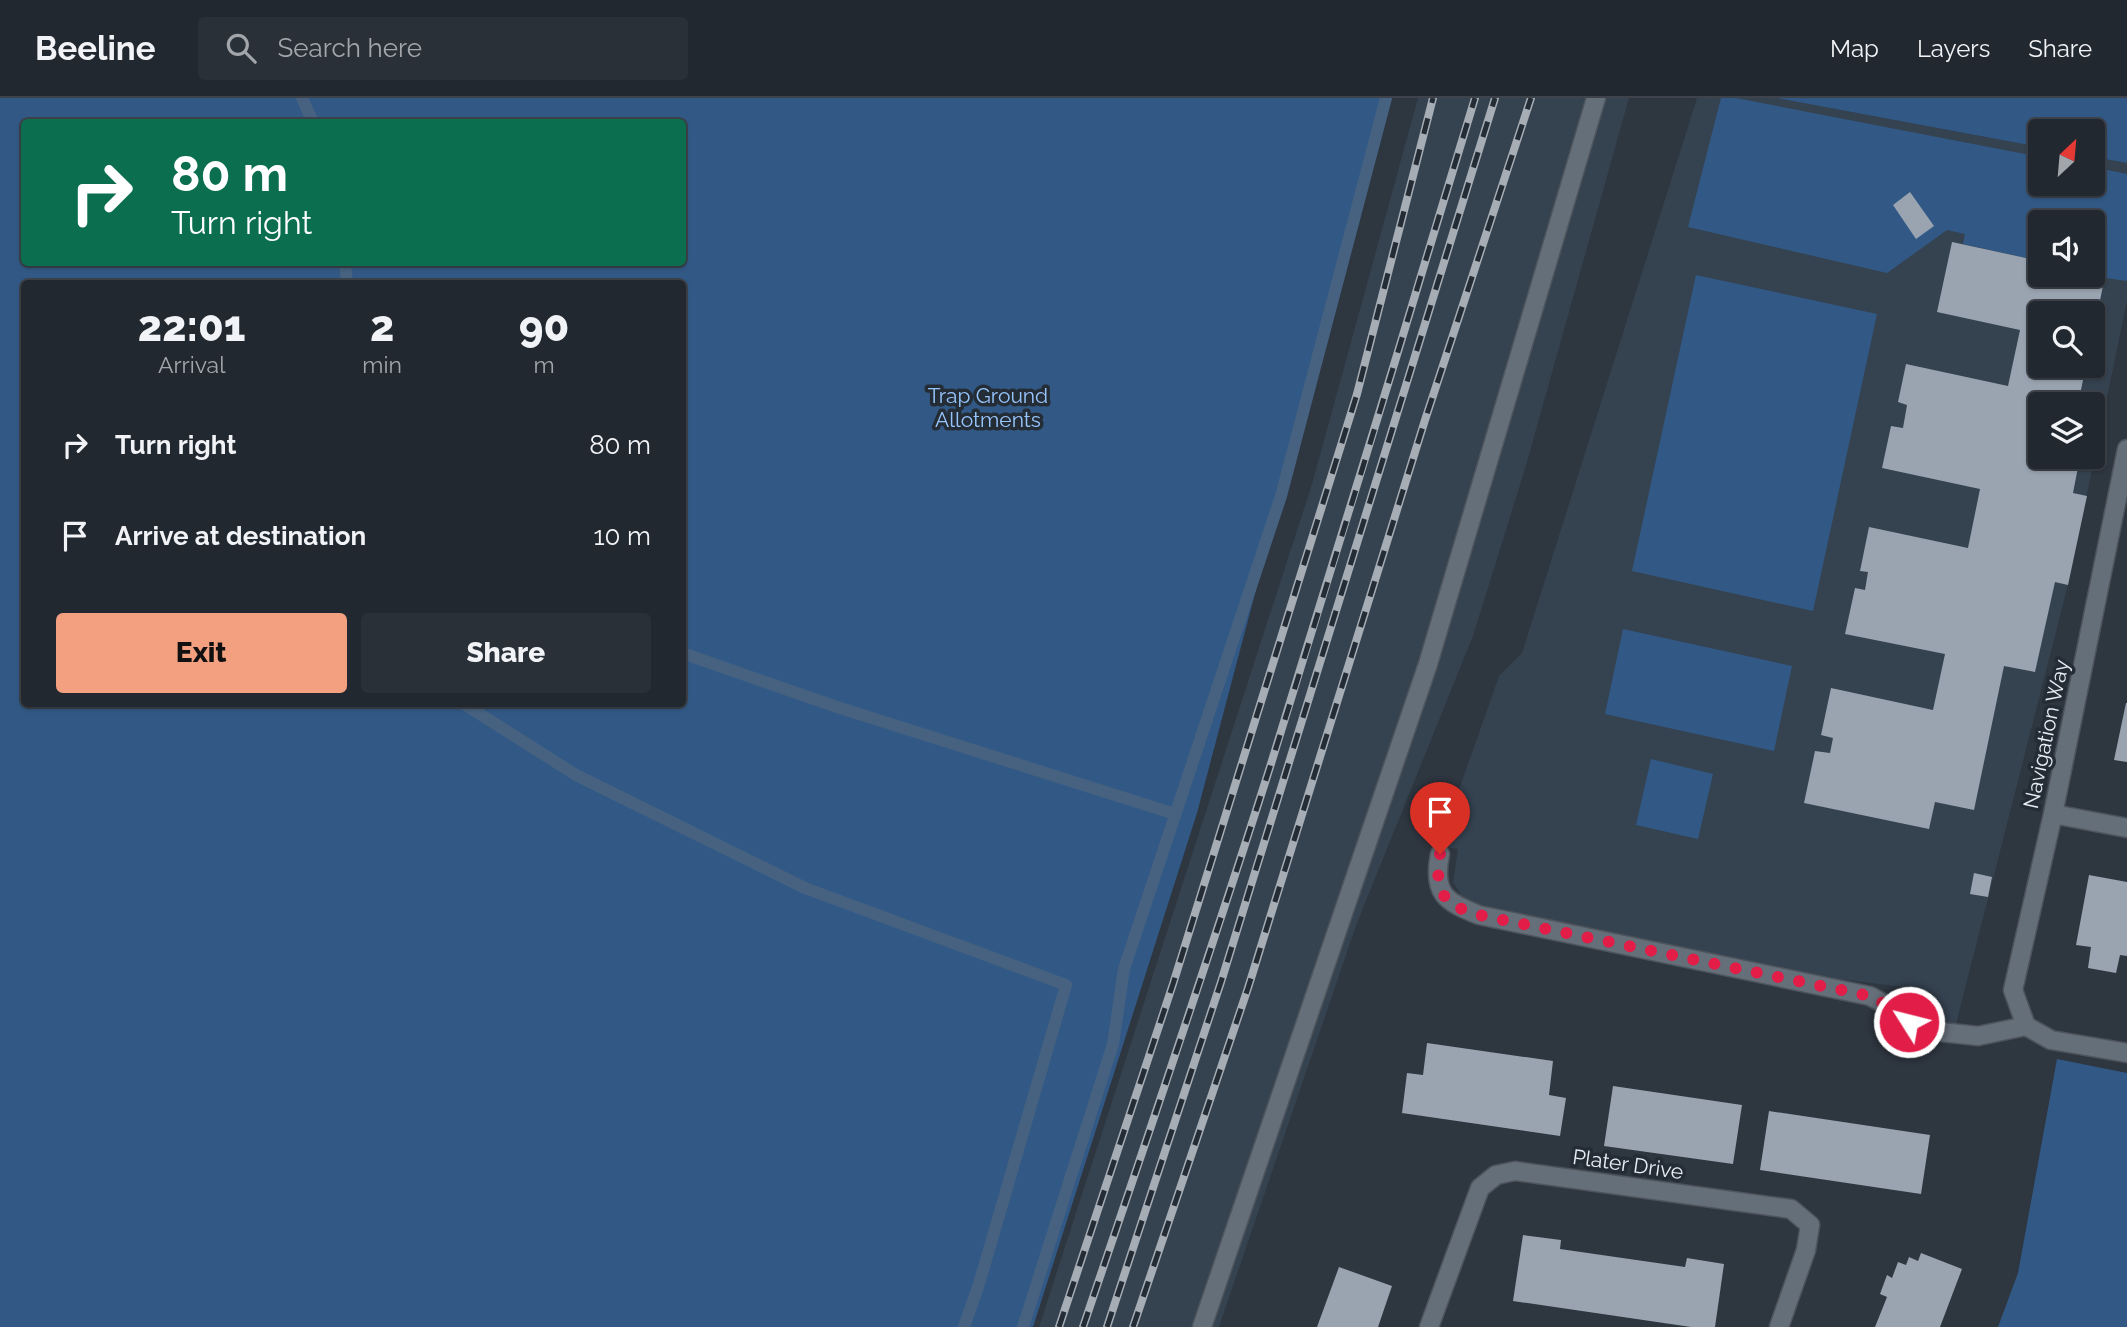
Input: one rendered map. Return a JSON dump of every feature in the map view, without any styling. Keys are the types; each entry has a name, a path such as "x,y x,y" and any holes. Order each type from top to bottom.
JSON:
{"street":[{"path":"1202,1327 1429,664 1596,98"},
{"name":"Navigation Way","path":"2026,1026 2012,990 2053,814 2127,449"},
{"path":"2053,814 2127,828"},
{"path":"1440,854 1437,869 1444,896 1452,904 1479,915 1870,996 1922,1030 1978,1036 2026,1026 2051,1040 2127,1053"},
{"name":"Plater Drive","path":"1429,1327 1480,1188 1496,1175 1515,1171 1791,1209 1810,1225 1807,1251 1779,1327"}],"shaded area":[{"path":"1418,98 1629,98 1525,469 1473,636 1357,923 1219,1327 1039,1327 1312,484"},
{"path":"1697,98 1777,98 2028,145 2028,196 2105,196 2105,159 2127,163 2127,301 2105,407 2105,392 2028,392 2028,469 2092,469 2068,585 1956,1024 1920,1018 1902,987 1839,979 1703,953 1473,903 1461,895 1453,882 1458,849 1439,846 1499,676 1522,653"}],"green space":[{"name":"Trap Ground Allotments","path":"0,98 1386,98 1197,813 1033,1327 0,1327"},
{"path":"1721,98 1736,98 2028,155 2028,196 2105,196 2105,169 2127,174 2127,281 2106,278 2105,281 2105,210 2028,210 2028,258 1963,244 1965,234 1947,230 1887,273 1688,227"},
{"path":"1777,98 2127,98 2127,163 2105,159 2105,119 2028,119 2028,145"},
{"path":"1696,275 1877,314 1813,611 1632,571"},
{"path":"1623,629 1792,666 1774,751 1605,714"},
{"path":"1651,759 1713,774 1698,839 1636,825"},
{"path":"2057,1059 2127,1073 2127,1327 1998,1327 2018,1273"}],"building":[{"path":"1910,192 1934,226 1916,239 1893,205"},
{"path":"1952,242 2028,258 2028,287 2103,287 2100,301 2028,301 2028,378 2083,378 2080,392 2028,392 2028,469 2078,469 2073,493 2087,496 2068,585 2055,582 2035,672 2004,666 1974,810 1935,802 1929,829 1804,803 1815,751 1830,753 1833,738 1821,735 1831,688 1933,710 1945,654 1845,634 1855,588 1865,590 1868,572 1860,571 1869,527 1968,548 1980,489 1882,468 1891,426 1903,428 1907,405 1898,402 1906,364 2008,386 2020,330 1937,312"},
{"path":"2127,703 2127,762 2114,760"},
{"path":"1974,873 1992,877 1988,897 1970,894"},
{"path":"2089,875 2127,882 2127,956 2120,955 2116,973 2088,968 2091,947 2076,945"},
{"path":"1427,1043 1553,1061 1549,1095 1566,1098 1560,1136 1402,1113 1407,1073 1423,1075"},
{"path":"1613,1086 1742,1105 1733,1164 1604,1146"},
{"path":"1769,1111 1930,1135 1921,1194 1760,1170"},
{"path":"1523,1235 1561,1240 1560,1249 1685,1267 1687,1258 1724,1264 1715,1327 1691,1327 1513,1301"},
{"path":"1921,1253 1962,1269 1940,1327 1875,1327 1887,1297 1880,1294 1887,1275 1892,1278 1898,1262 1906,1265 1909,1257 1918,1261"},
{"path":"1339,1267 1392,1286 1378,1327 1317,1327"}],"waterway":[{"path":"302,98 312,119"},
{"path":"1023,1327 1113,1044 1124,969 1281,496 1386,98"},
{"path":"345,266 347,280"},
{"path":"686,654 837,707 1175,814"},
{"path":"469,707 576,775 805,888 1066,985 964,1327"}],"railway":[{"path":"1059,1327 1173,984 1357,394 1433,98"},
{"path":"1083,1327 1270,767 1475,98"},
{"path":"1107,1327 1221,982 1495,98"},
{"path":"1133,1327 1248,988 1425,420 1531,98"}],"route":[{"path":"1440,854 1438,880 1444,896 1452,904 1479,915 1870,996 1909,1022"}]}
